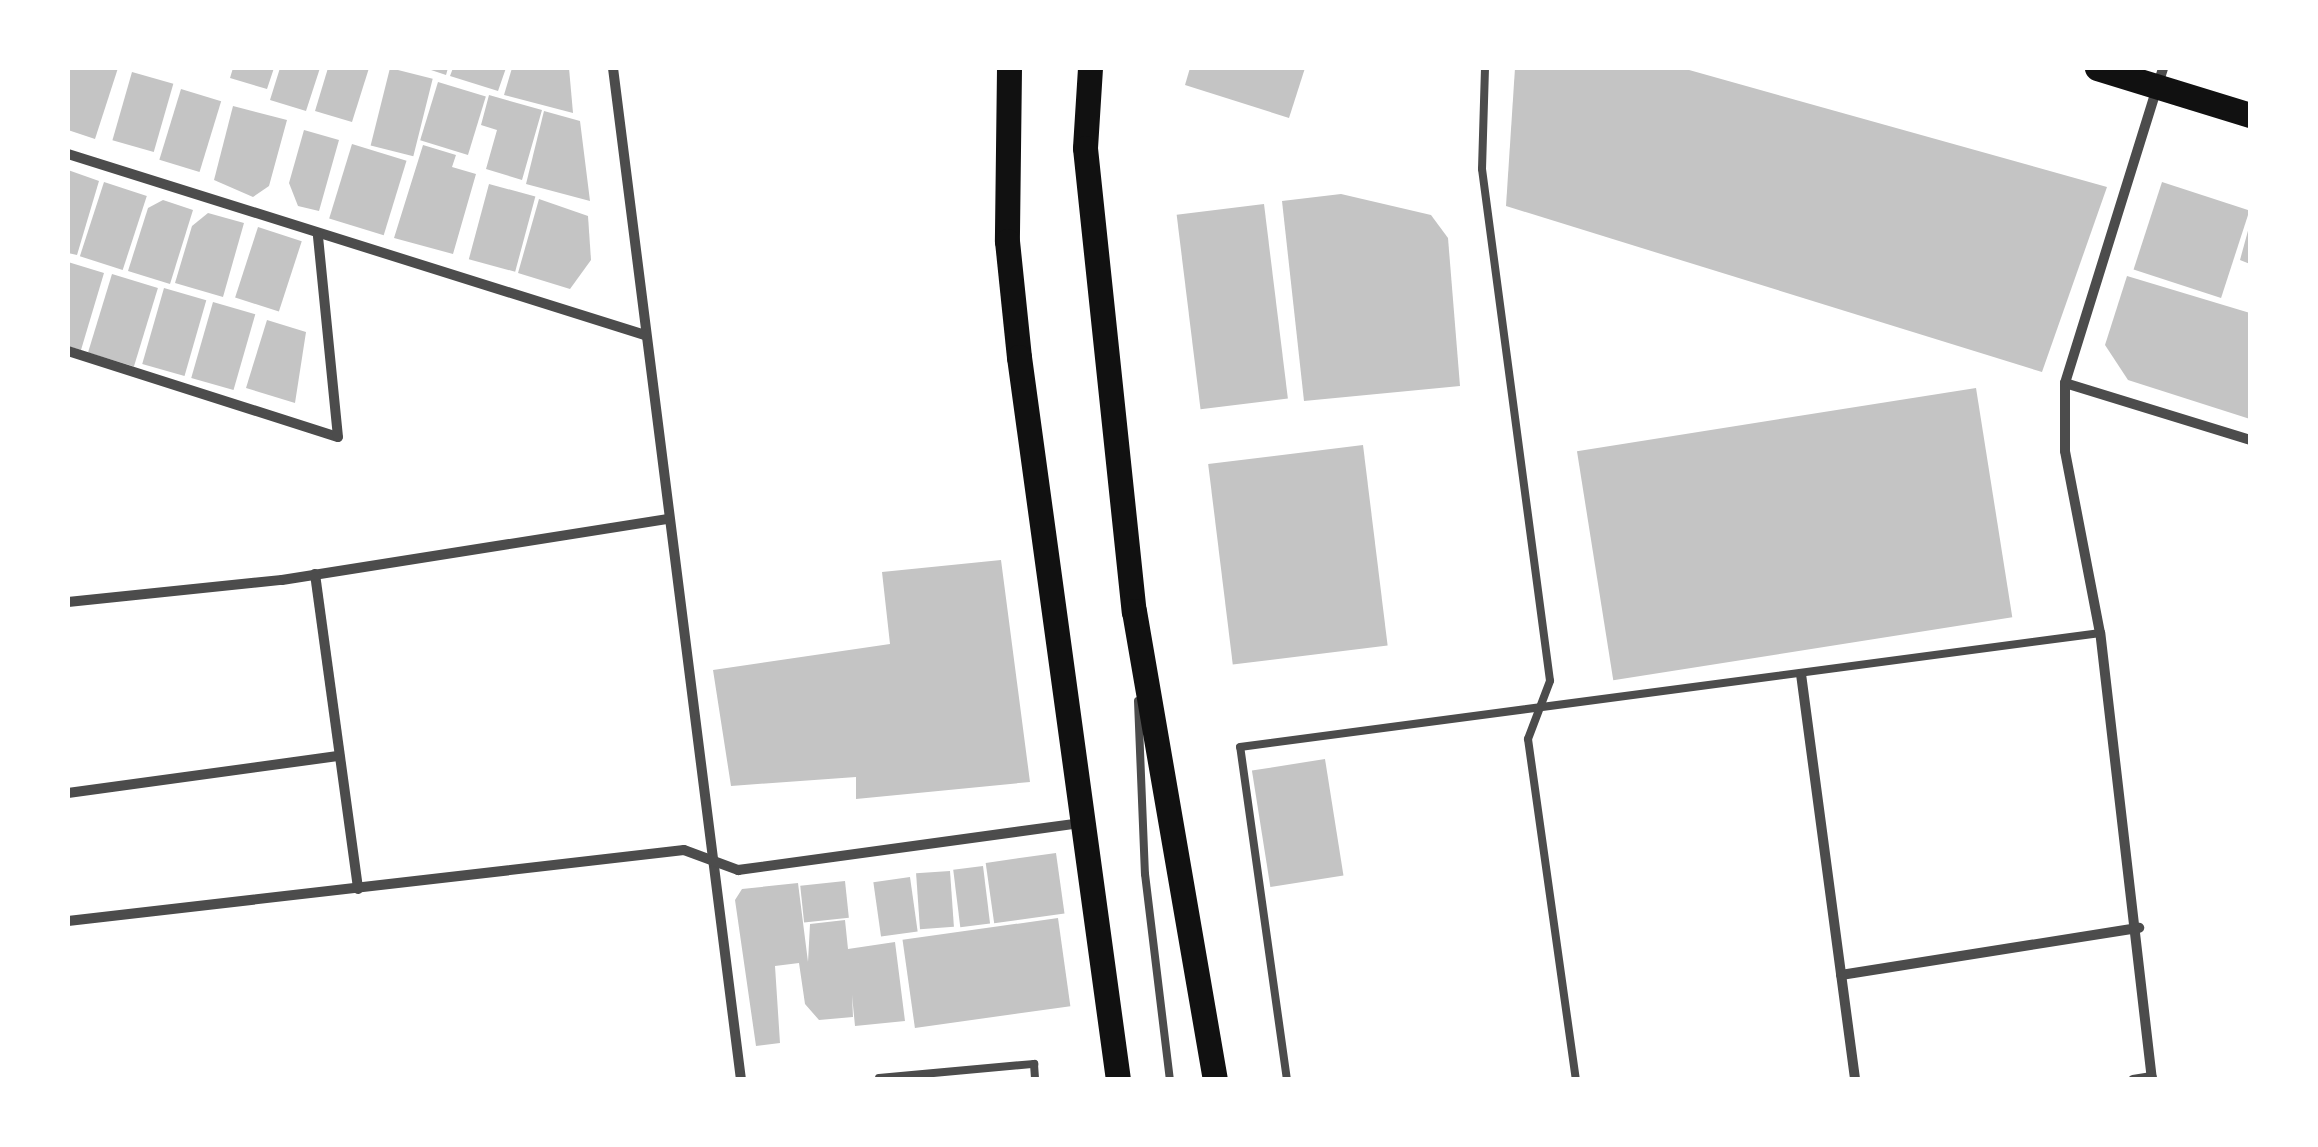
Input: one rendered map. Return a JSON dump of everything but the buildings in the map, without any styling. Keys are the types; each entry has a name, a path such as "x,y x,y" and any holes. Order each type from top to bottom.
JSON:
{"main road":[{"path":"1009,68 1007,241 1118,1080"},
{"path":"1090,68 1085,148 1134,611 1215,1080"},
{"path":"2096,68 2160,76 2250,115"}],"street":[{"path":"613,68 741,1080"},
{"path":"2133,1080 2152,1078 2139,928 2100,633 2064,451 2065,383 2160,76"},
{"path":"68,154 645,335"},
{"path":"68,350 338,437 318,235"},
{"path":"2065,383 2250,440"},
{"path":"68,602 315,574 668,520"},
{"path":"315,574 358,889"},
{"path":"1801,674 1855,1080"},
{"path":"68,794 339,756"},
{"path":"68,921 684,850 738,870 1083,823"},
{"path":"1841,975 2139,928"}],"lane":[{"path":"1485,68 1482,169 1550,681 1528,738 1576,1080"},
{"path":"1134,611 1145,874 1170,1080"},
{"path":"1286,1080 1240,747 2100,633"},
{"path":"880,1078 1034,1064 1035,1080"}]}
